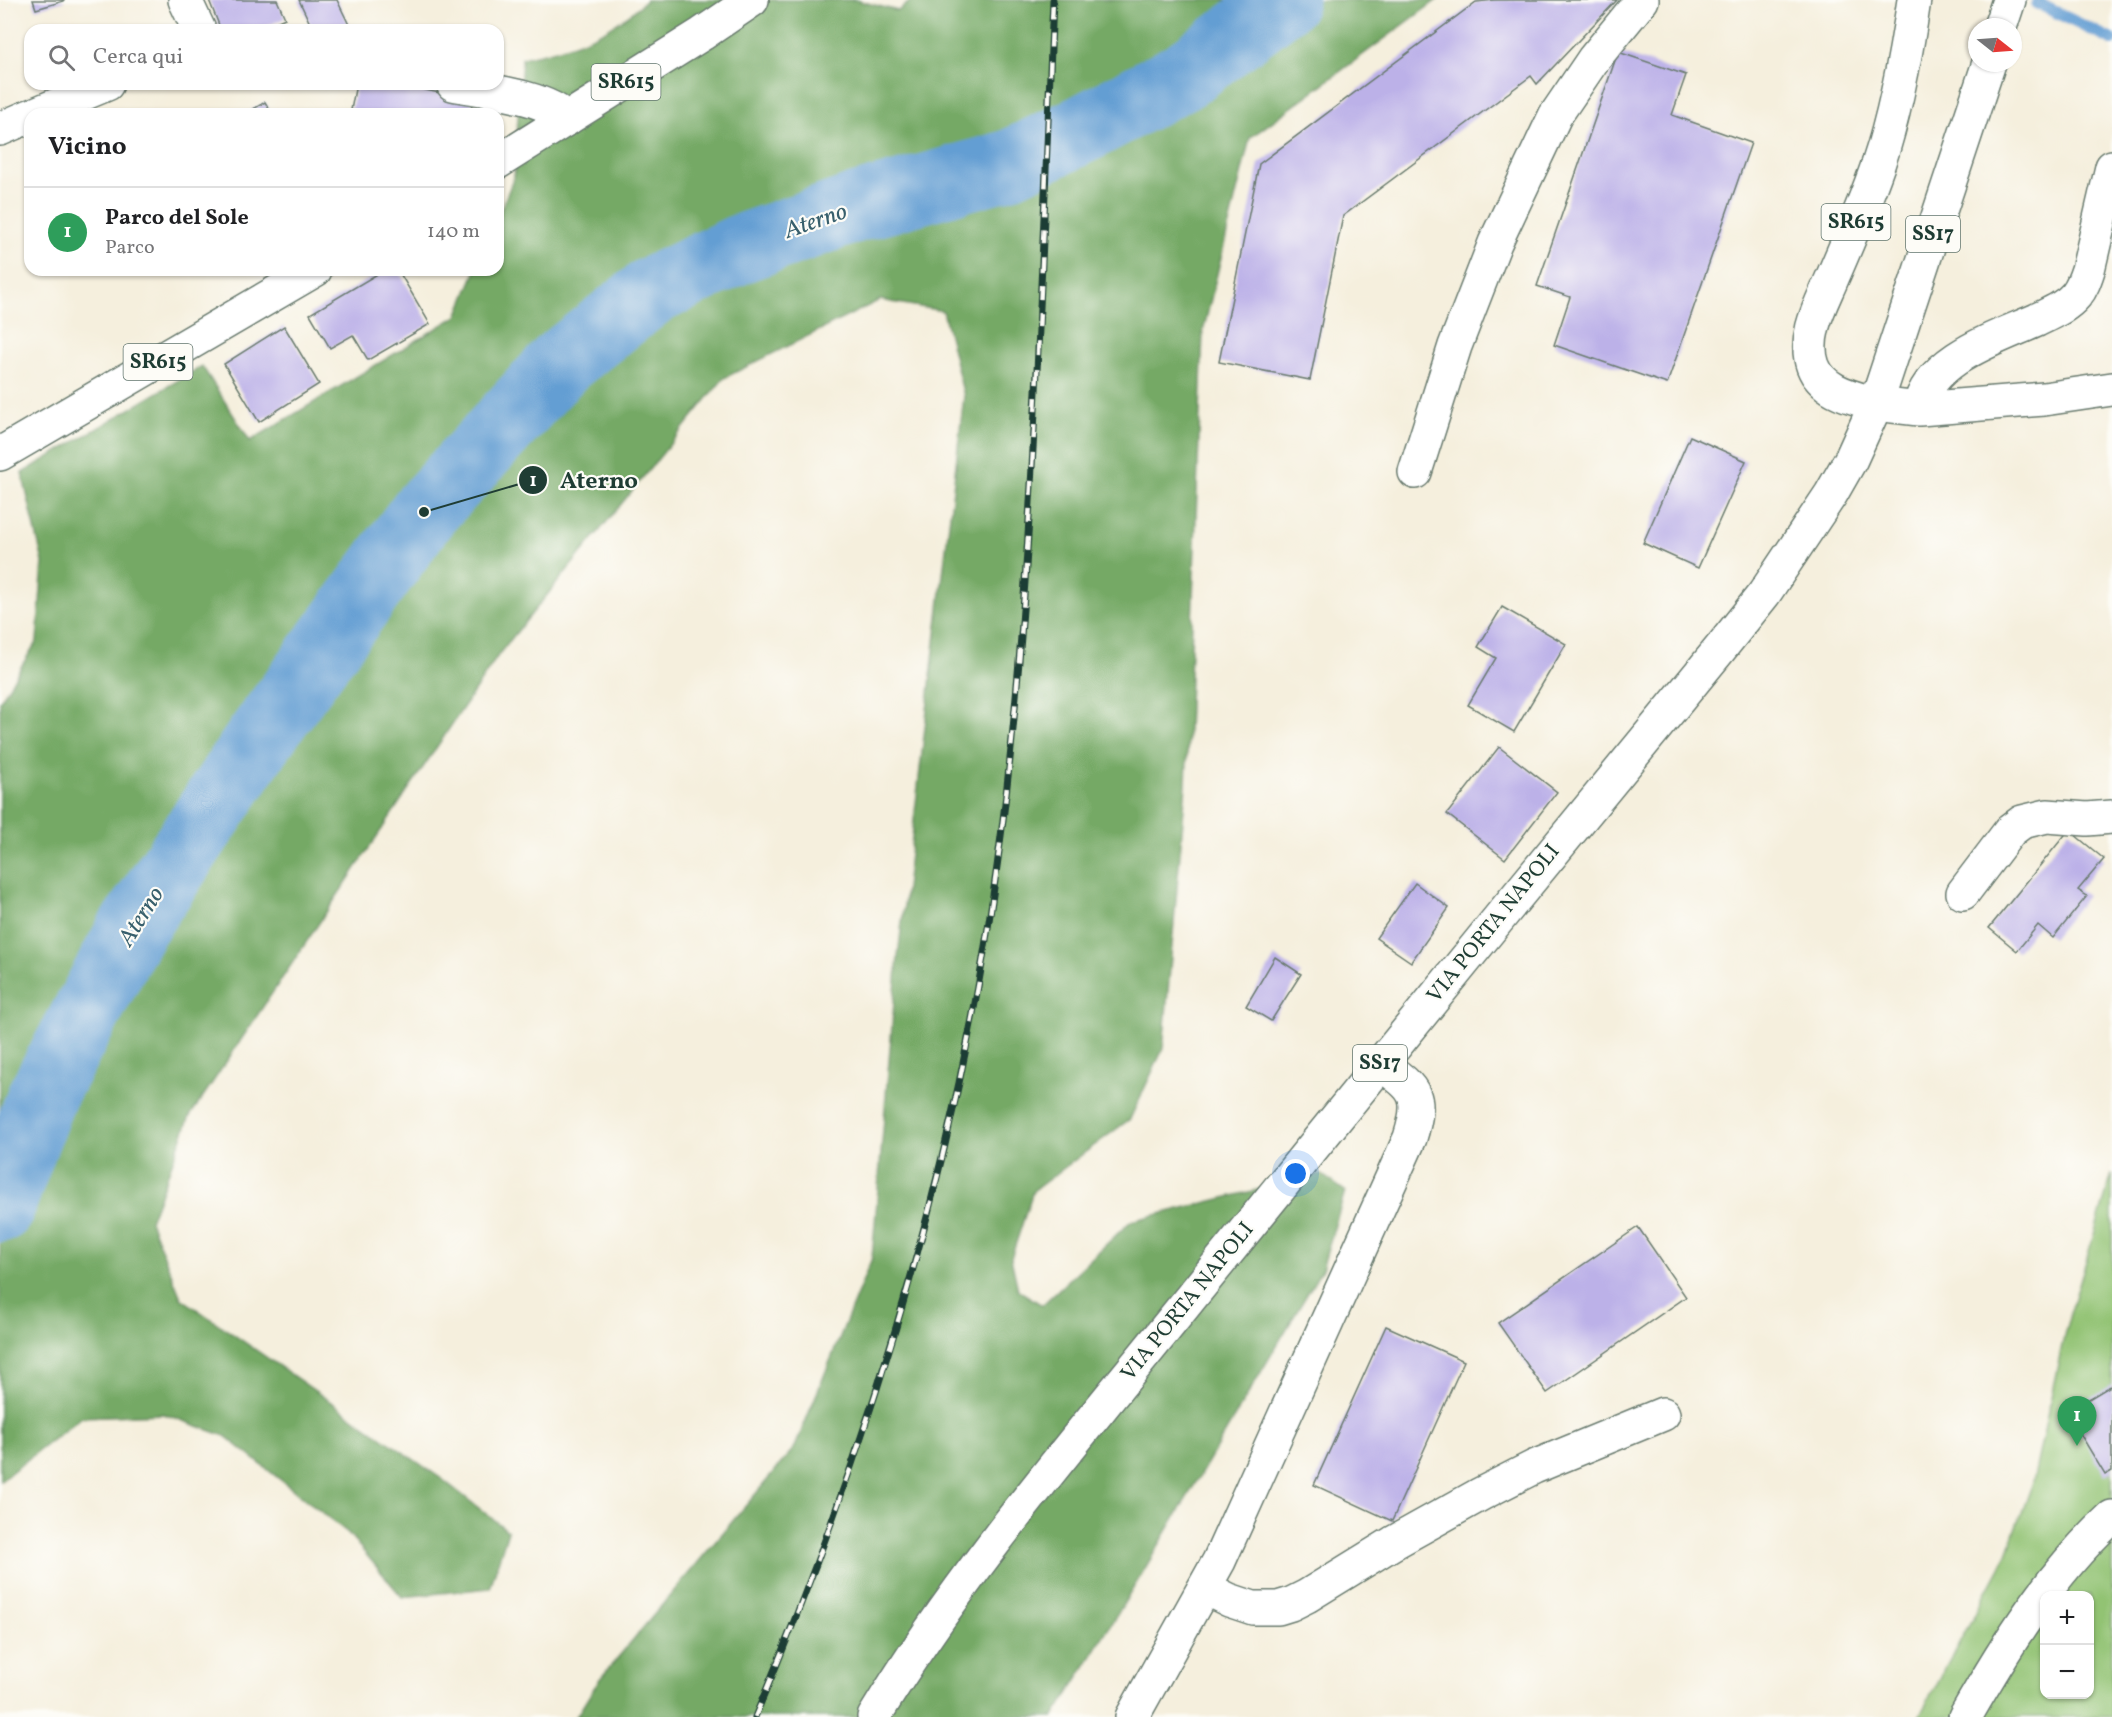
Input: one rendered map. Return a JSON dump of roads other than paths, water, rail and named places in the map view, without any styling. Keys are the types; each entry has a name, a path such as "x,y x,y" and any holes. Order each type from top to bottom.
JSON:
{"main road":[{"path":"185,0 197,24"},
{"name":"SR615","path":"504,158 752,0"},
{"path":"1416,472 1455,346 1495,243 1555,116 1593,60 1642,0"},
{"name":"SR615","path":"1876,404 1847,395 1826,384 1814,367 1810,351 1811,339 1820,308 1879,162 1896,98 1914,0"},
{"path":"2003,18 2009,0"},
{"name":"VIA PORTA NAPOLI","path":"874,1717 948,1606 1022,1508 1380,1063 1764,594 1831,494 1851,459 1876,404 1986,72"},
{"path":"49,108 93,90"},
{"path":"482,90 540,102 554,108 567,119"},
{"path":"0,129 24,119"},
{"path":"1919,409 1925,391 1943,368 1971,351 2054,312 2075,296 2085,281 2112,167"},
{"name":"SR615","path":"0,454 305,276"},
{"path":"1876,404 1919,409 2044,399 2112,389"},
{"path":"1963,893 2010,831 2022,822 2047,816 2087,819 2112,817"},
{"path":"1132,1717 1219,1561 1410,1138 1417,1111 1413,1092 1380,1063"},
{"path":"1205,1588 1229,1600 1253,1608 1278,1608 1291,1604 1481,1494 1534,1467 1663,1414"},
{"path":"1965,1717 2018,1629 2048,1587 2112,1517"}],"waterway":[{"name":"Aterno","path":"0,1208 42,1095 131,930 260,738 424,512 562,362 652,291 742,248 859,207 1010,164 1085,128 1186,74 1284,0"},
{"path":"2037,3 2112,40"}],"railway":[{"path":"755,1717 823,1547 882,1374 932,1198 953,1109 984,955 1010,762 1021,632 1037,377 1053,0"}],"place":[{"name":"Aterno","path":"424,512"},
{"name":"Parco del Sole","path":"2077,1446"}]}
